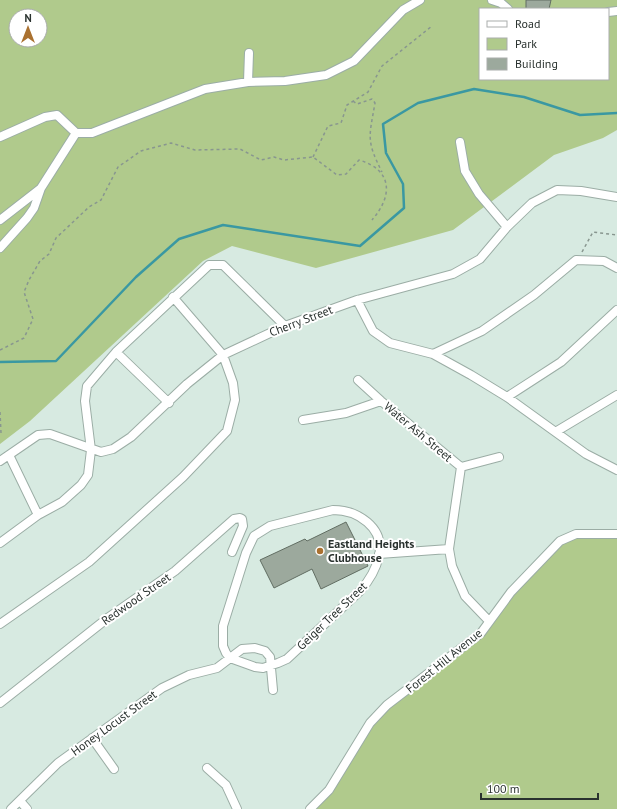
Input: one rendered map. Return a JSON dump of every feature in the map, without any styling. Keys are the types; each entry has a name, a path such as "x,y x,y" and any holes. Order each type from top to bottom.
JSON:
{"street":[{"path":"0,138 45,117 57,115 76,133 92,133 205,89 248,82 285,81 326,75 354,61 403,10 420,0"},
{"path":"492,0 501,3 507,8"},
{"path":"248,82 249,53"},
{"path":"0,248 34,208 41,188 76,133"},
{"path":"460,142 465,171 479,194 507,227"},
{"path":"0,220 41,188"},
{"name":"Cherry Street","path":"0,461 38,435 50,434 91,450 101,452 113,449 132,437 187,384 223,355 285,326 357,300 453,274 480,259 507,227 532,203 557,190 581,191 617,197"},
{"path":"433,354 482,331 534,295 576,260 604,261 617,268"},
{"path":"0,543 38,516 62,502 81,485 88,475 91,450 85,401 87,386 116,352 173,297 209,265 223,265 285,326"},
{"path":"0,624 89,562 183,477 227,431 235,400 233,383 223,355 173,297"},
{"path":"357,300 373,331 390,343 433,354 507,397 557,431 586,454 617,470"},
{"path":"507,397 561,362 617,310"},
{"path":"116,352 169,403"},
{"name":"Water Ash Street","path":"358,380 381,401 461,467 449,549 452,566 465,596 489,622"},
{"path":"557,431 615,400"},
{"path":"303,420 346,413 381,401"},
{"path":"9,455 38,516"},
{"path":"461,467 499,457"},
{"name":"Geiger Tree Street","path":"333,510 345,510 365,520 374,529 379,554 372,575 360,591 286,659 263,668 255,667 230,658 224,646 223,626 249,544 261,530 270,526 333,510"},
{"name":"Redwood Street","path":"0,703 109,617 175,571 234,519 240,518 242,519 243,526 232,552"},
{"name":"Forest Hill Avenue","path":"310,809 329,790 370,724 387,705 481,633 511,592 560,541 576,534 617,534"},
{"path":"379,554 449,549"},
{"name":"Honey Locust Street","path":"11,809 58,763 162,688 189,675 217,668 242,649 255,648 265,651 270,656 271,664"},
{"path":"271,664 274,690"},
{"path":"92,738 114,769"},
{"path":"207,768 226,785 237,809"},
{"path":"20,801 27,809"}],"path":[{"path":"313,157 328,126 341,123 347,105 368,92 382,66 432,26"},
{"path":"353,101 357,104 372,100 375,103 369,136 371,148 383,174 387,190 382,206 372,220"},
{"path":"0,350 24,338 33,319 24,292 28,280 40,261 49,254 56,238 88,207 101,200 118,167 141,150 171,143 195,150 240,149 261,160 274,157 284,160 313,157 337,175 346,174 359,160 371,163 383,174"},
{"path":"587,253 581,251 593,232 617,235"},
{"path":"0,412 0,434"}],"green space":[{"path":"0,0 617,0 617,130 603,138 554,155 453,230 316,268 232,246 203,261 30,421 0,444"},
{"path":"576,534 617,534 617,809 310,809 316,803 370,723 481,633 560,541"}],"building":[{"path":"526,0 551,0 549,8 526,8"},
{"name":"Eastland Heights Clubhouse","path":"346,522 368,566 321,589 312,569 274,588 260,560 305,539 307,541"}],"waterway":[{"path":"0,362 56,361 136,277 179,239 223,225 360,246 404,208 403,184 386,153 383,124 418,103 474,89 524,97 580,115 617,113"}],"place":[{"name":"Eastland Heights Clubhouse","path":"320,551"}]}
